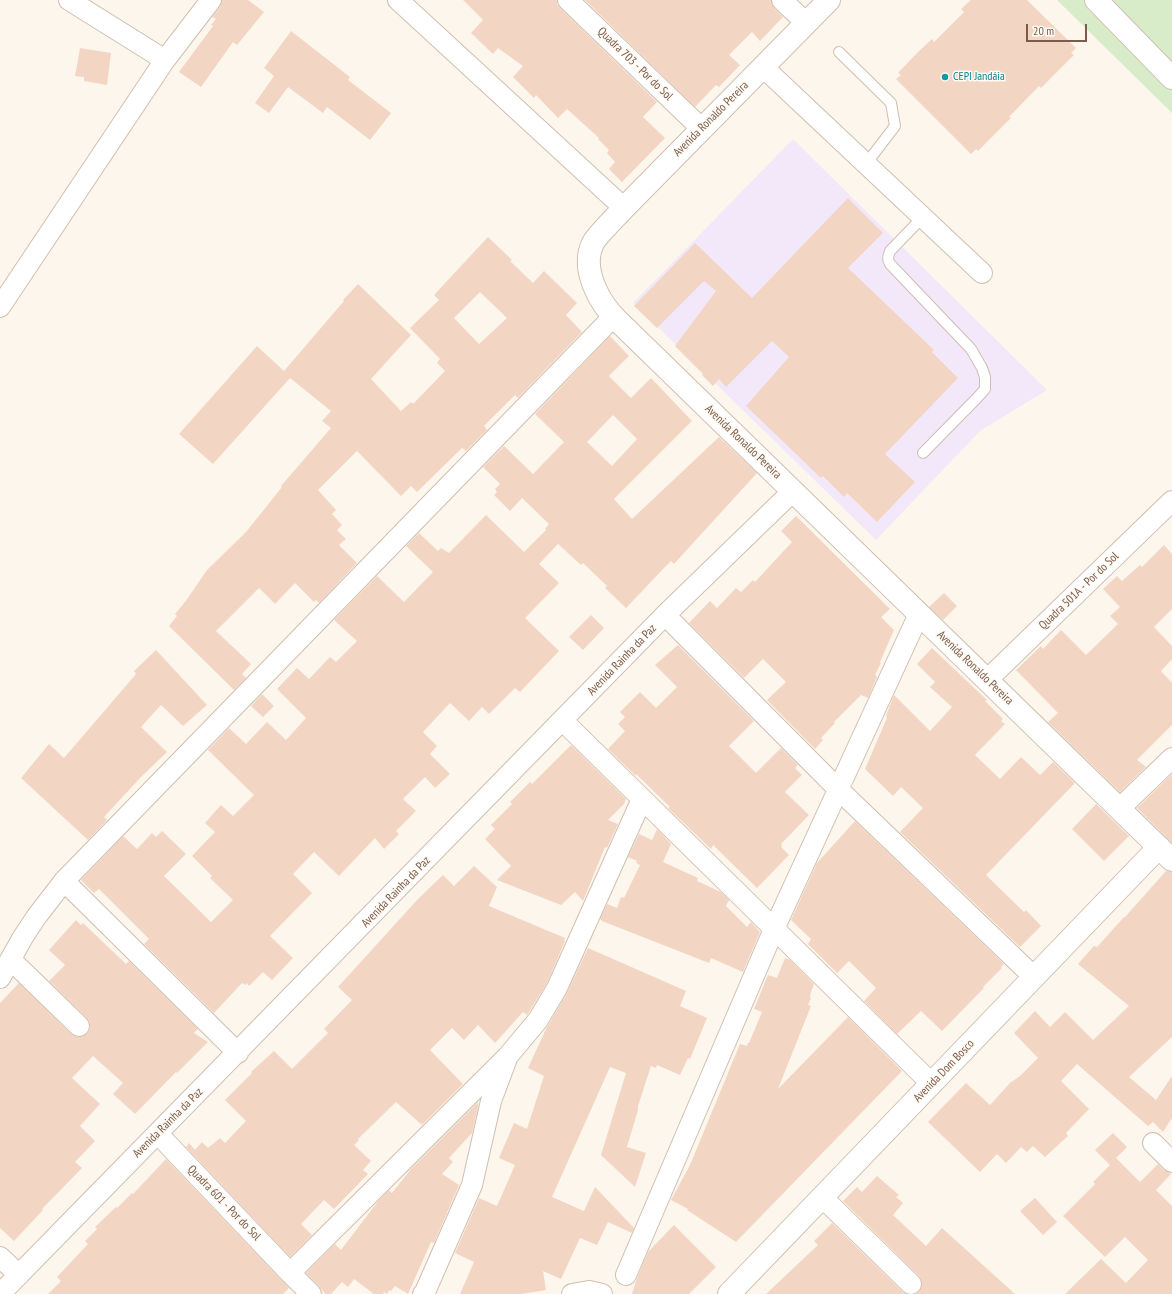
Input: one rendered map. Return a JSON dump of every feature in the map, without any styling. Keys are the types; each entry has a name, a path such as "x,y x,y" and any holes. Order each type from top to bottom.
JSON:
{"street":[{"path":"68,0 165,60"},
{"path":"0,307 165,60 211,0"},
{"path":"398,0 624,208"},
{"name":"Quadra 703 - Por do Sol","path":"568,0 702,129"},
{"path":"782,0 806,23"},
{"name":"Avenida Ronaldo Pereira","path":"829,0 624,208 594,243 589,257 590,273 594,287 613,317 1165,854"},
{"path":"1096,0 1172,78"},
{"path":"763,67 982,273"},
{"path":"0,978 23,936 64,881 613,317"},
{"name":"Avenida Rainha da Paz","path":"0,1294 665,616 792,491"},
{"name":"Quadra 501A - Por do Sol","path":"987,680 1172,501"},
{"path":"626,1275 774,929 919,614"},
{"path":"665,616 838,789 1034,977"},
{"path":"563,721 932,1083"},
{"path":"1119,809 1172,758"},
{"path":"290,1273 508,1056 538,1020 557,988 642,799"},
{"name":"Avenida Dom Bosco","path":"731,1293 1034,977 1165,854"},
{"path":"64,881 238,1053"},
{"path":"11,960 79,1026"},
{"path":"423,1294 430,1282 472,1185 491,1101 508,1056"},
{"name":"Quadra 601 - Por do Sol","path":"158,1134 311,1294"},
{"path":"1153,1143 1172,1162"},
{"path":"822,1197 910,1284"},
{"path":"0,1257 19,1275"},
{"path":"572,1294 589,1291 602,1294"}],"lane":[{"path":"839,52 891,103 895,126 866,164"},
{"path":"922,218 890,251 888,261 971,349 982,368 985,377 984,389 977,398 923,453"}],"shaded area":[{"path":"793,139 1047,390 980,431 876,540 633,303"}],"green space":[{"path":"1057,0 1172,0 1172,113"}],"building":[{"path":"222,0 248,0 264,12 237,45 233,42 201,87 179,72 213,26 211,25 216,19 212,17 220,7"},
{"path":"463,0 557,0 557,4 560,8 657,102 643,117 665,138 622,182 609,169 615,162 607,153 609,150 598,139 599,138 567,109 558,118 536,95 534,98 513,77 523,66 498,48 493,54 471,33 483,20"},
{"path":"585,0 771,0 774,8 783,17 760,41 752,32 729,55 740,65 719,87 716,85 695,107"},
{"name":"CEPI Jandáia","path":"971,0 1027,0 1076,48 1071,53 1074,55 1041,88 1039,86 1009,117 1011,118 978,151 976,149 971,154 896,79 901,75 898,73 917,53 932,39 934,42 964,12 961,9"},
{"path":"291,31 350,77 348,80 391,113 370,140 327,107 323,113 288,87 269,113 255,103 274,76 264,68"},
{"path":"80,48 111,53 107,85 84,81 84,77 75,76"},
{"path":"848,198 883,233 848,268 934,350 932,352 958,378 885,454 915,482 877,522 847,493 844,497 823,476 821,478 746,406 789,357 772,341 726,387 719,379 713,386 675,346 716,291 704,281 657,328 634,306 695,243 752,298"},
{"path":"488,237 533,283 544,271 577,303 566,315 582,332 518,398 515,395 484,426 487,430 466,451 462,448 417,492 411,486 401,496 357,451 318,490 336,510 332,514 342,525 337,530 346,539 339,545 357,563 319,603 316,600 314,602 295,583 275,604 259,588 216,631 251,664 242,674 246,678 234,690 169,626 177,616 175,614 207,570 246,532 282,487 281,486 331,428 322,421 331,411 290,378 213,464 179,434 257,346 284,371 358,284 411,335 371,379 401,411 411,402 413,404 445,371 437,363 440,359 410,328 439,300 434,295","holes":["480,292 507,318 479,344 454,318"]},
{"path":"610,336 629,356 609,376 631,398 651,378 692,421 614,499 632,519 719,437 757,473 674,564 671,561 626,608 605,588 607,586 583,563 581,565 558,544 539,564 559,583 525,618 559,651 520,692 515,688 489,714 482,707 469,721 450,703 423,732 437,746 430,754 450,774 435,788 425,777 403,799 416,811 396,831 399,834 384,849 375,838 339,876 314,852 293,874 312,893 270,936 293,958 272,980 263,972 249,986 247,983 245,985 242,983 214,1013 144,944 149,939 99,889 94,893 81,880 123,836 137,849 152,833 156,837 162,831 186,854 164,876 211,922 233,900 210,878 212,876 192,856 215,832 205,823 221,805 233,816 254,795 208,750 229,728 246,744 267,722 286,740 306,718 277,689 297,668 309,679 330,657 336,662 357,641 334,620 377,576 404,602 433,572 406,546 419,533 438,551 441,548 449,553 486,515 524,552 546,530 545,529 549,524 522,498 510,511 494,495 497,492 495,489 500,484 483,467 504,446 533,474 564,442 535,414","holes":["613,415 637,439 612,466 587,442"]},
{"path":"796,516 890,609 881,617 894,630 875,675 877,677 868,698 861,695 834,722 835,723 821,738 823,740 815,749 767,700 786,682 763,659 744,678 689,623 710,601 717,608 736,588 741,592 753,580 755,582 792,542 781,531"},
{"path":"1164,545 1172,554 1172,609 1154,627 1172,646 1172,659 1161,671 1172,683 1172,725 1137,760 1146,767 1120,792 1048,722 1058,713 1016,670 1041,646 1043,649 1061,630 1086,655 1118,624 1110,616 1120,607 1103,589 1117,576 1122,581 1140,565 1142,567"},
{"path":"944,593 957,606 943,620 929,607"},
{"path":"591,615 604,628 583,650 569,637"},
{"path":"678,645 754,721 729,746 756,773 781,748 798,765 795,768 802,775 785,792 809,815 781,844 781,847 789,855 757,888 713,845 711,849 668,808 670,807 608,749 625,731 618,724 625,717 620,712 640,692 656,708 677,687 655,665"},
{"path":"932,648 987,700 985,701 1003,719 1001,721 1005,724 975,755 1000,779 1021,757 1040,775 1053,762 1075,783 986,875 1024,912 1026,910 1041,926 1020,947 900,832 923,808 901,787 893,796 865,769 887,718 886,716 894,695 930,731 952,707 930,687 935,682 917,664"},
{"path":"156,650 207,705 183,726 161,705 141,727 167,752 141,777 104,817 107,820 88,840 21,778 49,744 64,758 136,674 134,671"},
{"path":"262,694 274,706 263,717 251,706"},
{"path":"571,745 626,799 624,804 608,820 618,824 607,848 605,847 583,901 575,892 561,905 497,880 511,866 485,839 495,829 491,825 512,804 510,802 530,782 532,784"},
{"path":"1172,774 1172,843 1137,808"},
{"path":"1096,804 1129,836 1104,861 1072,829"},
{"path":"855,821 1004,964 1001,967 1002,968 983,987 984,988 942,1031 921,1011 897,1034 864,1001 876,988 849,961 837,973 808,944 811,939 791,920 817,863"},
{"path":"657,829 671,844 663,862 698,878 697,881 721,892 729,900 726,906 747,927 751,922 760,932 743,972 711,958 709,963 600,919 607,904 617,908 621,897 624,898 640,865 636,863 637,861 628,857 639,834 652,840"},
{"path":"474,866 497,887 489,906 565,938 547,983 527,1015 523,1012 495,1043 478,1025 464,1040 452,1028 430,1050 463,1084 422,1125 396,1102 358,1139 359,1140 354,1145 371,1161 363,1170 368,1174 334,1209 324,1200 301,1224 312,1235 290,1257 186,1147 189,1143 195,1150 202,1142 208,1148 220,1138 225,1143 246,1121 225,1100 252,1073 251,1072 274,1051 292,1069 328,1033 324,1029 352,1000 338,987 418,899 443,875 454,886"},
{"path":"1166,871 1172,872 1172,1037 1129,1077 1156,1100 1172,1076 1172,1118 1163,1132 1153,1122 1148,1126 1077,1064 1061,1081 1089,1109 1066,1133 1068,1136 1045,1157 1033,1146 1027,1152 1021,1147 1006,1163 997,1154 980,1172 928,1122 966,1083 990,1105 1010,1083 1020,1076 1038,1058 1014,1033 1035,1011 1050,1027 1065,1012 1093,1040 1129,1006 1078,964 1094,946 1097,947"},
{"path":"76,920 81,925 83,923 126,964 129,961 198,1029 194,1033 208,1042 135,1114 113,1094 123,1083 93,1056 72,1078 100,1104 80,1126 95,1141 75,1162 82,1168 42,1209 43,1210 14,1241 0,1228 0,1003 19,983 71,1034 77,1037 82,1037 87,1034 90,1028 90,1022 49,981 65,965 49,950"},
{"path":"588,948 686,991 680,1006 707,1018 690,1059 688,1058 680,1075 657,1065 656,1068 651,1066 627,1147 646,1153 635,1187 601,1155 626,1073 610,1067 552,1197 584,1211 595,1187 634,1228 632,1233 608,1222 597,1245 580,1238 561,1279 543,1271 546,1290 521,1294 460,1294 474,1262 455,1253 479,1198 497,1206 515,1165 499,1158 514,1123 527,1129 544,1076 528,1068 546,1029 567,993"},
{"path":"785,958 790,960 814,984 808,1005 811,1006 778,1089 848,1017 902,1071 736,1242 687,1210 688,1209 671,1200 690,1165 740,1044 747,1046 749,1043 762,1012 754,1009 768,975 777,978"},
{"path":"478,1102 472,1133 449,1158 453,1162 442,1174 459,1185 434,1243 431,1242 408,1294 395,1286 391,1291 389,1290 387,1294 384,1292 383,1294 374,1294 354,1279 348,1287 342,1282 331,1294 325,1294 306,1273 335,1244 341,1250 379,1200 389,1190 392,1193 411,1169"},
{"path":"1113,1133 1127,1147 1116,1158 1140,1182 1158,1164 1171,1174 1156,1190 1172,1206 1172,1294 1065,1294 1101,1259 1126,1283 1148,1260 1125,1237 1105,1257 1063,1216 1095,1184 1093,1182 1110,1165 1095,1150"},
{"path":"166,1159 289,1288 283,1294 48,1294 61,1281 57,1277 88,1244 85,1241 97,1229 95,1227 132,1193 133,1194"},
{"path":"877,1176 899,1195 896,1197 903,1203 893,1215 926,1246 942,1228 1015,1294 916,1294 922,1286 922,1281 919,1276 843,1201 857,1187 862,1192"},
{"path":"1035,1198 1057,1222 1043,1235 1020,1211"},
{"path":"832,1223 906,1294 766,1294 818,1245 814,1241"},
{"path":"674,1225 716,1267 689,1294 632,1294 648,1252"}],"place":[{"name":"CEPI Jandáia","path":"945,77"}]}
